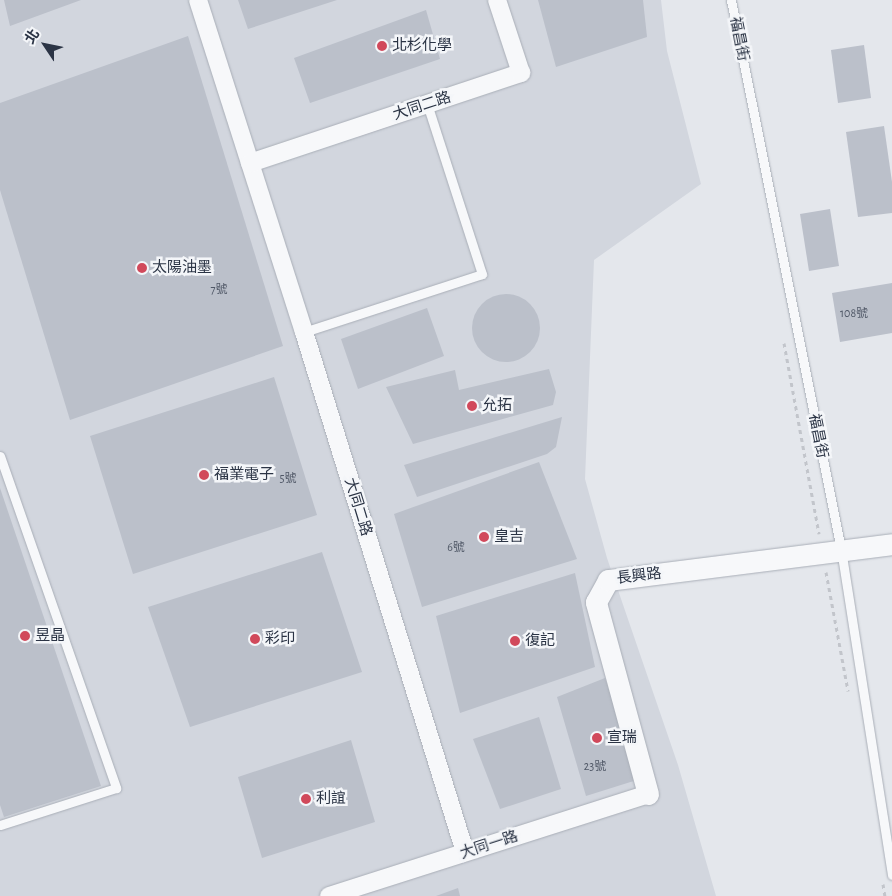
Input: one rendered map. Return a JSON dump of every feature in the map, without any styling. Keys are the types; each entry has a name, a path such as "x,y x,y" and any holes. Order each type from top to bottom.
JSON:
{"street":[{"name":"大同二路","path":"198,0 304,332 465,852"},
{"name":"大同二路","path":"250,163 521,73 497,0"},
{"name":"長興路","path":"648,794 596,602 608,580 892,544"},
{"name":"大同一路","path":"329,896 648,794"}],"lane":[{"name":"福昌街","path":"731,0 892,875"},
{"path":"304,332 482,274 427,104"},
{"path":"0,456 116,788 0,825"}],"path":[{"path":"783,339 832,551 849,700"},
{"path":"881,876 885,896"}],"shaded area":[{"path":"0,0 661,0 667,51 701,184 594,260 585,479 607,558 678,765 716,896 0,896"}],"building":[{"path":"4,0 81,0 10,26"},
{"path":"238,0 337,0 248,29"},
{"path":"538,0 643,0 647,37 556,67"},
{"name":"北杉化學","path":"426,10 440,59 310,103 294,58"},
{"name":"太陽油墨","path":"188,36 283,346 70,420 0,190 0,103"},
{"path":"864,45 871,98 838,103 831,50"},
{"path":"884,126 892,182 892,213 858,217 846,132"},
{"path":"830,209 839,266 809,271 800,214"},
{"path":"892,283 892,333 840,342 832,293"},
{"path":"506,294 519,297 530,304 537,315 540,328 537,341 530,352 519,359 506,362 493,359 482,352 475,341 472,328 475,315 482,304 493,297"},
{"path":"427,308 444,356 358,389 341,339"},
{"name":"允拓","path":"549,369 556,392 553,405 413,444 386,387 455,370 459,390"},
{"name":"福業電子","path":"274,377 317,515 133,574 90,436"},
{"path":"562,417 556,447 547,454 417,497 404,465"},
{"name":"皇吉","path":"539,462 577,559 422,607 394,514"},
{"name":"昱晶","path":"0,488 101,786 4,817 0,805"},
{"name":"彩印","path":"322,552 362,672 190,727 148,607"},
{"name":"復記","path":"575,573 595,667 460,713 436,616"},
{"name":"宣瑞","path":"605,678 640,779 586,796 557,697"},
{"path":"539,717 561,789 500,809 473,739"},
{"name":"利誼","path":"351,740 375,822 262,858 238,777"},
{"path":"458,888 460,896 436,896"}],"place":[{"name":"北杉化學","path":"382,46"},
{"name":"太陽油墨","path":"142,268"},
{"name":"允拓","path":"472,406"},
{"name":"福業電子","path":"204,475"},
{"name":"皇吉","path":"484,537"},
{"name":"昱晶","path":"25,636"},
{"name":"彩印","path":"255,639"},
{"name":"復記","path":"515,641"},
{"name":"宣瑞","path":"597,738"},
{"name":"利誼","path":"306,799"}]}
